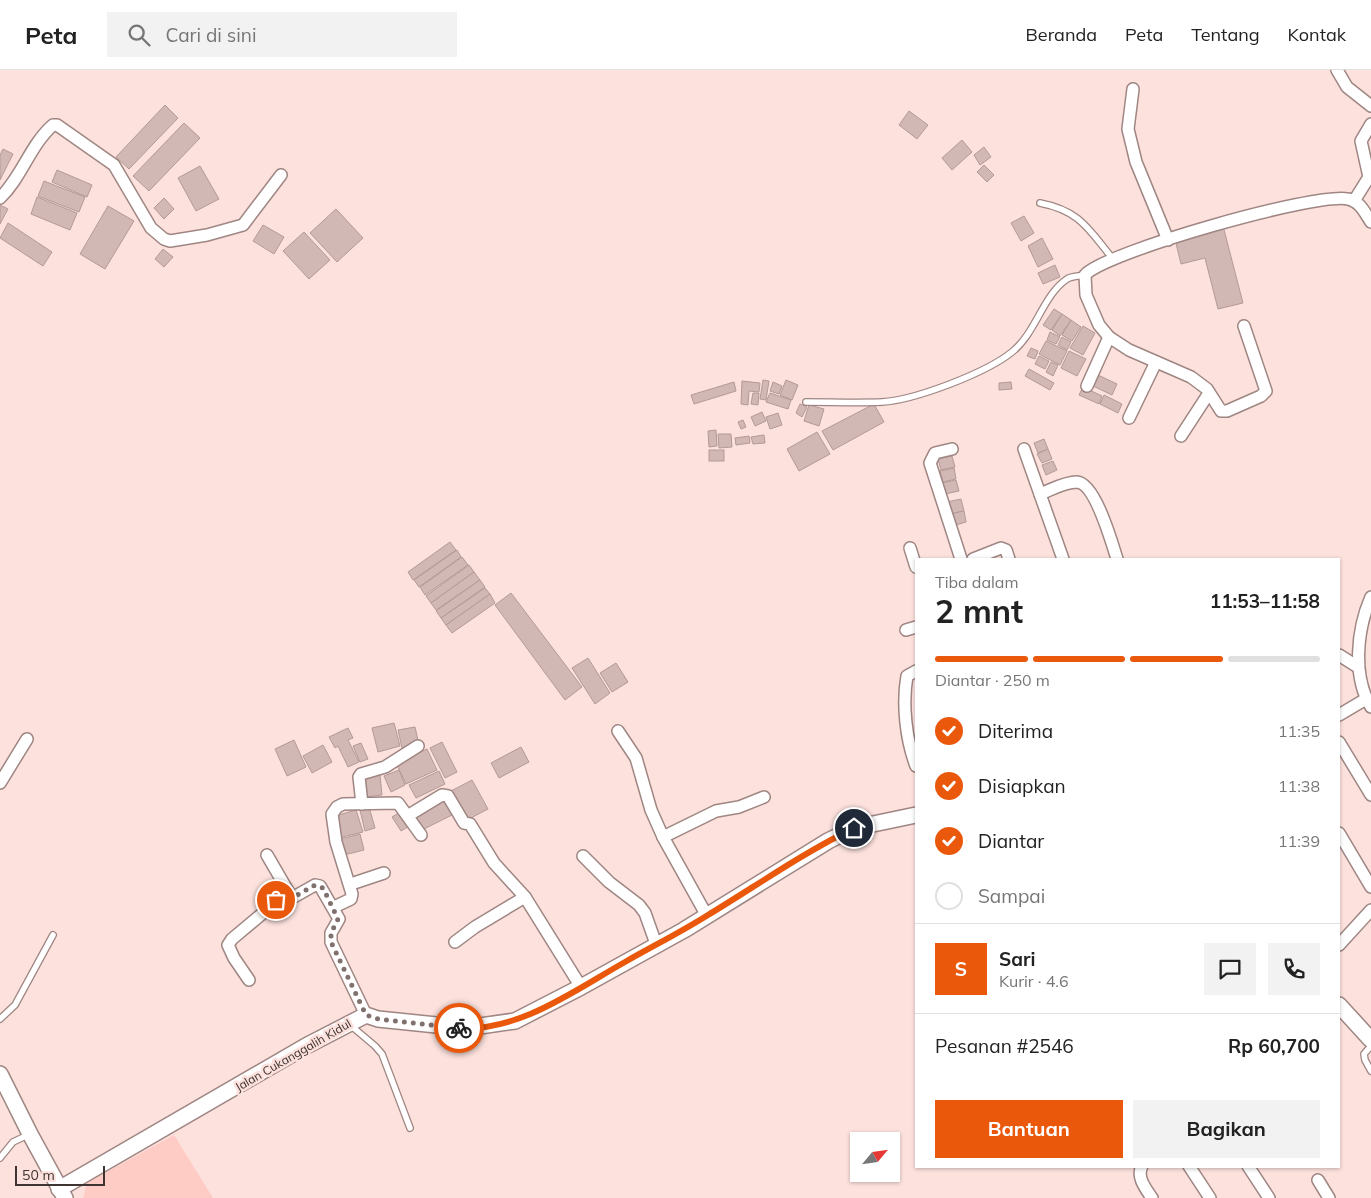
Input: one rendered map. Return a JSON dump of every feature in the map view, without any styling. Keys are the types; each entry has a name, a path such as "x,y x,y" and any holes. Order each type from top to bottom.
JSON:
{"street":[{"path":"1337,70 1348,87 1371,106"},
{"path":"1133,89 1128,129 1136,162 1168,240"},
{"path":"1354,201 1368,177 1361,141 1371,124"},
{"path":"0,198 12,187 41,137 53,125 61,126 114,165 151,228 164,239 170,241 208,235 243,225 281,175"},
{"path":"1244,326 1266,391 1261,396 1227,411 1218,409 1209,393 1191,377 1109,338 1099,325 1086,295 1085,275 1113,260 1168,240 1270,210 1335,198 1354,201 1362,208 1371,222"},
{"path":"1087,386 1109,338"},
{"path":"1129,418 1156,362"},
{"path":"1181,436 1209,393"},
{"path":"952,449 935,453 930,463 961,558"},
{"path":"1024,449 1063,558"},
{"path":"1040,494 1066,484 1078,482 1084,485 1103,518 1117,558"},
{"path":"910,548 915,564"},
{"path":"975,558 1002,548 1006,550 1009,558"},
{"path":"1340,715 1368,703 1358,667 1360,637 1371,597"},
{"path":"1340,656 1358,667"},
{"path":"915,672 907,676 906,685 915,757"},
{"path":"618,732 636,758 651,810 663,837 707,916"},
{"path":"0,783 26,739"},
{"path":"362,804 360,774 385,767 418,746"},
{"path":"1342,756 1371,795"},
{"path":"408,815 442,795 448,796 458,817 464,823 470,824 494,863 525,897 581,987"},
{"path":"663,837 716,811 739,807 764,797"},
{"path":"334,908 351,899 351,884 336,842 332,814 337,807 343,804 395,802 400,804 421,835"},
{"name":"Jalan Cukanggalih Kidul","path":"62,1193 347,1023 366,1015 378,1019 438,1026 485,1027 515,1020 581,987 707,916 802,856 854,828 915,815"},
{"path":"1340,835 1371,886"},
{"path":"268,855 292,898"},
{"path":"583,856 609,882 639,905 645,913 656,944"},
{"path":"351,884 384,873"},
{"path":"249,980 234,958 228,945 232,938 268,908 280,894 292,898 315,885 320,886 334,908 338,919 331,933 331,942 366,1015"},
{"path":"455,942 475,927 525,897"},
{"path":"1340,944 1371,910"},
{"path":"1340,1008 1371,1040"},
{"path":"0,1074 62,1193"},
{"path":"1141,1168 1141,1180 1152,1198"},
{"path":"1190,1168 1210,1198"},
{"path":"1249,1168 1269,1198"},
{"path":"1318,1180 1329,1198"}],"lane":[{"path":"1040,202 1055,206 1079,218 1113,260"},
{"path":"806,402 883,402 908,398 985,370 1013,352 1027,336 1049,299 1067,278 1085,275"},
{"path":"0,1019 15,1005 54,936"},
{"path":"347,1023 382,1054 410,1128"},
{"path":"1371,1046 1364,1054 1371,1071"},
{"path":"0,1158 13,1142 30,1134"}],"shaded area":[{"path":"174,1135 213,1198 83,1198 87,1183"}],"building":[{"path":"165,105 178,118 129,169 116,157"},
{"path":"909,111 928,125 917,139 899,125"},
{"path":"184,123 200,138 149,191 133,176"},
{"path":"962,140 972,152 952,170 942,158"},
{"path":"984,147 991,157 980,165 974,155"},
{"path":"3,149 13,154 0,180 0,155"},
{"path":"984,165 994,175 987,182 977,172"},
{"path":"200,166 219,199 196,211 178,178"},
{"path":"57,170 92,185 87,197 52,182"},
{"path":"44,181 85,197 79,212 38,196"},
{"path":"37,197 77,213 70,230 31,214"},
{"path":"164,198 174,209 164,219 154,208"},
{"path":"0,205 8,209 0,224"},
{"path":"108,206 134,221 105,269 80,254"},
{"path":"336,209 363,238 337,262 310,233"},
{"path":"1024,216 1034,233 1021,241 1011,223"},
{"path":"8,223 52,252 43,266 0,238"},
{"path":"263,225 284,237 274,254 253,241"},
{"path":"1223,226 1243,303 1218,309 1205,258 1181,264 1175,239"},
{"path":"304,232 330,260 309,279 283,251"},
{"path":"1042,238 1053,259 1038,267 1028,246"},
{"path":"163,249 173,257 164,267 155,259"},
{"path":"1055,265 1060,277 1043,284 1038,273"},
{"path":"1054,309 1062,314 1051,330 1043,325"},
{"path":"1062,314 1071,320 1060,336 1052,330"},
{"path":"1071,320 1081,327 1072,341 1062,335"},
{"path":"1083,326 1095,333 1083,355 1070,348"},
{"path":"1050,332 1060,337 1056,344 1047,340"},
{"path":"1062,337 1071,342 1067,350 1058,345"},
{"path":"1046,341 1067,351 1060,365 1039,354"},
{"path":"1031,348 1038,351 1035,359 1027,356"},
{"path":"1069,351 1086,359 1077,376 1061,368"},
{"path":"1039,356 1049,361 1045,369 1035,364"},
{"path":"1051,362 1058,365 1053,376 1046,372"},
{"path":"1029,369 1054,383 1050,390 1025,376"},
{"path":"1098,375 1117,384 1112,395 1093,386"},
{"path":"763,380 769,381 766,400 760,399"},
{"path":"786,380 798,385 792,400 780,395"},
{"path":"742,381 760,383 759,392 749,391 748,405 741,404"},
{"path":"734,382 736,391 694,404 691,395"},
{"path":"773,382 782,386 779,394 770,391"},
{"path":"1011,382 1012,389 999,390 999,383"},
{"path":"1083,387 1102,396 1099,404 1079,395"},
{"path":"753,393 759,393 758,405 751,404"},
{"path":"770,393 791,400 788,409 766,402"},
{"path":"1104,395 1122,404 1118,413 1100,404"},
{"path":"800,404 807,407 802,417 796,413"},
{"path":"874,404 884,422 833,450 822,431"},
{"path":"809,405 824,409 819,426 804,421"},
{"path":"762,412 766,421 755,426 751,417"},
{"path":"778,413 782,425 770,429 766,417"},
{"path":"743,420 746,427 741,429 738,422"},
{"path":"716,430 717,446 709,447 708,431"},
{"path":"817,432 830,454 799,471 787,449"},
{"path":"718,434 731,434 732,447 719,448"},
{"path":"764,435 765,443 753,444 751,437"},
{"path":"749,436 750,443 736,445 735,438"},
{"path":"1044,439 1048,449 1038,453 1034,443"},
{"path":"1048,449 1052,459 1042,463 1037,454"},
{"path":"709,450 724,450 724,461 709,461"},
{"path":"952,456 955,467 941,470 938,459"},
{"path":"1053,461 1057,470 1046,475 1042,465"},
{"path":"954,468 956,479 943,482 940,471"},
{"path":"956,480 959,491 945,494 942,483"},
{"path":"961,499 964,511 950,514 947,502"},
{"path":"964,511 966,522 953,526 950,514"},
{"path":"450,542 456,550 413,580 408,572"},
{"path":"457,550 461,557 419,587 414,580"},
{"path":"462,557 468,565 425,595 420,587"},
{"path":"469,565 474,572 431,603 426,596"},
{"path":"474,572 480,580 436,610 431,603"},
{"path":"480,580 485,587 441,618 436,611"},
{"path":"485,588 490,594 446,625 441,618"},
{"path":"511,593 582,687 565,700 495,605"},
{"path":"490,594 495,603 452,633 446,625"},
{"path":"588,658 610,693 595,704 572,668"},
{"path":"616,663 628,682 612,692 600,673"},
{"path":"394,723 400,746 378,752 372,728"},
{"path":"415,727 419,745 402,748 398,730"},
{"path":"348,728 353,738 348,740 359,762 348,767 338,746 335,748 329,737"},
{"path":"294,740 306,767 287,776 275,749"},
{"path":"442,742 457,772 445,778 430,748"},
{"path":"361,743 368,759 360,762 353,746"},
{"path":"323,745 332,762 312,773 303,756"},
{"path":"521,747 529,762 499,778 491,763"},
{"path":"427,749 437,770 406,784 396,763"},
{"path":"399,770 405,785 391,792 384,776"},
{"path":"439,771 445,784 416,798 409,785"},
{"path":"380,775 382,795 366,797 363,777"},
{"path":"472,780 488,809 467,820 451,791"},
{"path":"444,800 452,815 422,830 414,816"},
{"path":"369,807 375,828 365,831 360,810"},
{"path":"356,810 363,832 342,837 335,816"},
{"path":"402,811 411,825 401,831 392,817"},
{"path":"360,834 364,850 344,855 340,839"}],"way so far":[{"path":"276,900 280,894 292,898 315,885 323,888 338,915 330,936 331,942 366,1015 378,1019 459,1028"}],"route":[{"path":"459,1028 485,1027 515,1020 545,1006 684,930 802,856 854,828"}]}
